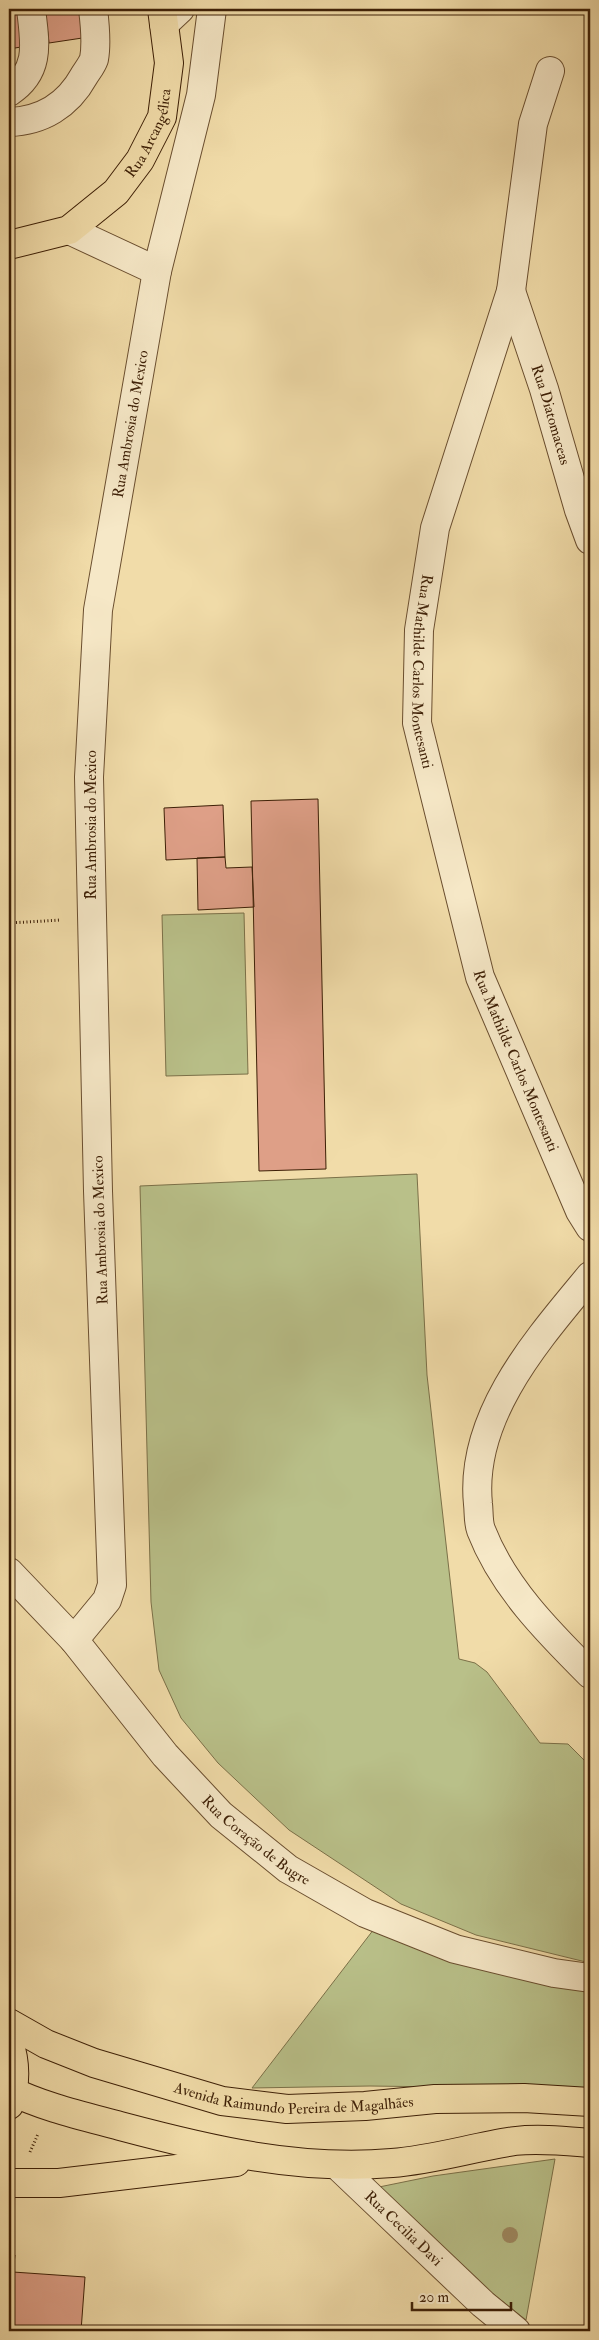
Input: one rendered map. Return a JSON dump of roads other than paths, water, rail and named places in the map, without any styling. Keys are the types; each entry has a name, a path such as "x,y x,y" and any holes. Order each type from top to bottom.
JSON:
{"main road":[{"name":"Rua Arcangélica","path":"69,230 116,192 140,160 162,117 170,63 169,14"},
{"path":"9,245 69,230"},
{"name":"Avenida Raimundo Pereira de Magalhães","path":"9,2023 46,2044 94,2064 222,2101 287,2109 365,2106 445,2099 524,2098 590,2102"},
{"path":"9,2042 14,2057 10,2096 181,2143 258,2159 337,2165 392,2163 516,2141 590,2143"},
{"path":"9,2183 59,2183 258,2159"}],"street":[{"path":"9,92 19,86 32,68 35,45 31,9"},
{"path":"9,122 20,122 42,116 62,105 77,88 93,60 96,32 93,9"},
{"name":"Rua Ambrosia do Mexico","path":"74,1640 106,1600 112,1586 98,1201 89,777 98,610 157,271 201,95 212,9"},
{"name":"Rua Mathilde Carlos Montesanti","path":"550,71 533,124 510,291 435,528 419,630 417,723 480,976 580,1211 590,1227"},
{"path":"69,230 157,271"},
{"name":"Rua Diatomaceas","path":"510,291 544,389 579,510 590,540"},
{"path":"590,1276 558,1315 503,1392 486,1435 476,1483 480,1528 500,1567 542,1625 590,1674"},
{"name":"Rua Coração de Bugre","path":"9,1572 74,1640 177,1768 221,1815 288,1869 365,1913 455,1949 554,1973 590,1978"},
{"name":"Rua Cecilia Davi","path":"337,2165 483,2304 516,2331"},
{"path":"483,2304 492,2331"}]}
